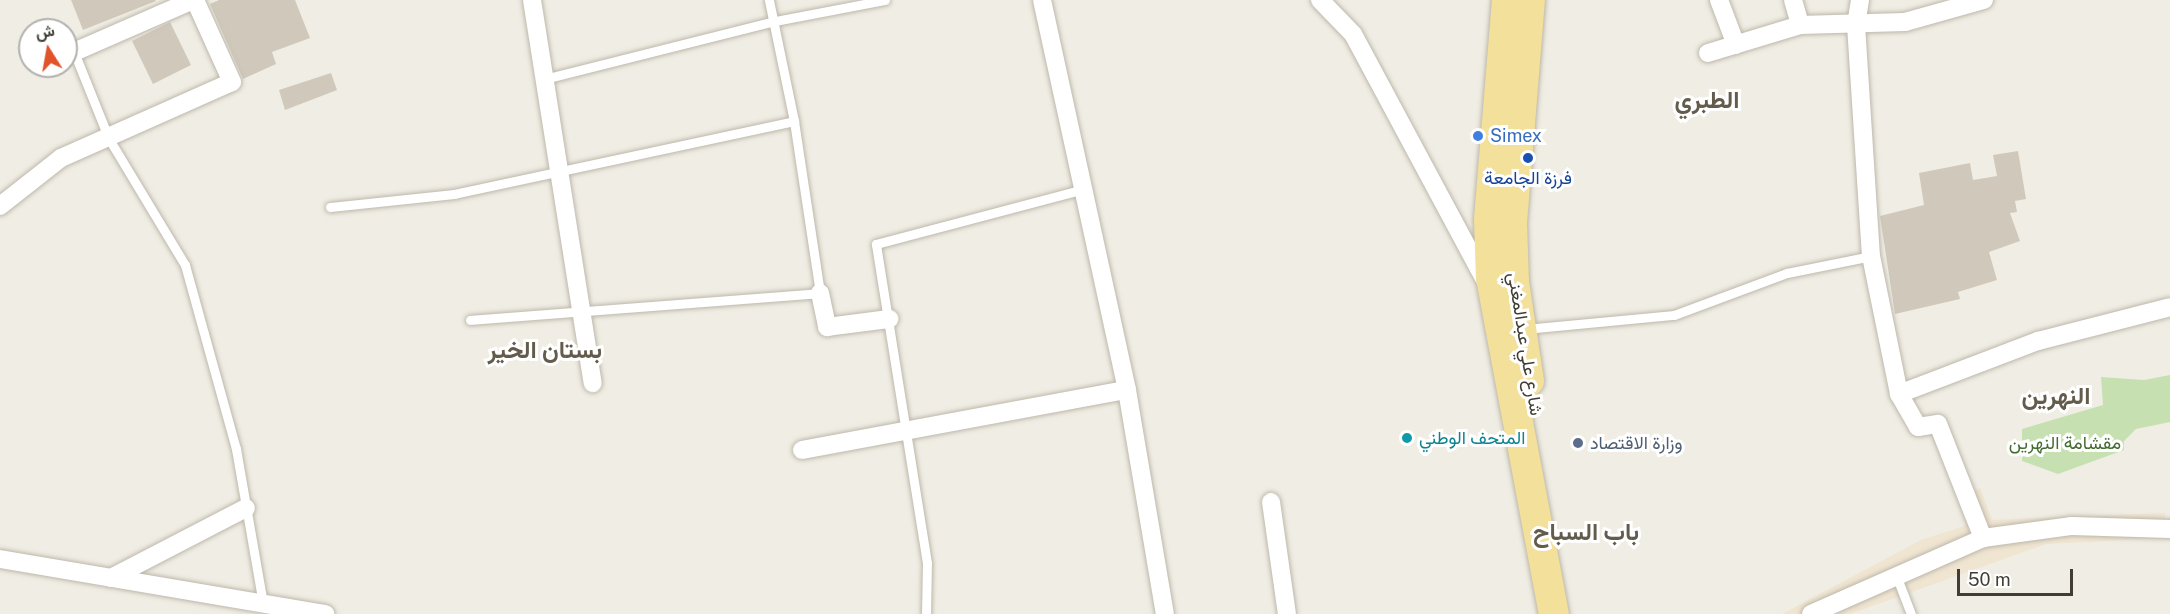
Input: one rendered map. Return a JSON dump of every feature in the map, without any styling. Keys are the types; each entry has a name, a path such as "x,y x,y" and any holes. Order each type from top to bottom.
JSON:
{"main road":[{"name":"شارع علي عبدالمغني","path":"1507,0 1500,221 1573,614"},
{"name":"شارع علي عبدالمغني","path":"1530,0 1500,221 1493,300 1554,614"}],"street":[{"path":"0,206 61,158 109,140 232,82 194,0 78,50"},
{"path":"532,0 593,383"},
{"path":"1042,0 1087,189 1127,390 1165,614"},
{"path":"1320,0 1353,34 1464,234 1493,300"},
{"path":"1719,0 1736,45"},
{"path":"1793,0 1800,25"},
{"path":"1860,0 1856,25 1871,256 1899,394 1918,427 1938,424 1983,538"},
{"path":"1708,53 1800,25 1905,22 1984,0"},
{"path":"820,293 827,327 889,319"},
{"path":"1899,394 2038,341 2170,307"},
{"path":"802,450 908,434 1127,390"},
{"path":"1271,502 1287,614"},
{"path":"111,578 246,508"},
{"path":"1811,614 1983,538 2072,526 2170,531"},
{"path":"0,559 325,614"}],"lane":[{"path":"470,320 820,293 794,121 769,0"},
{"path":"544,79 775,21 885,0"},
{"path":"78,62 109,140 185,265 236,449 263,603"},
{"path":"330,207 454,194 794,121"},
{"path":"926,614 927,563 876,244 1087,189"},
{"path":"1520,329 1674,315 1787,273 1871,256"},
{"path":"1896,575 1911,614"}],"shaded area":[{"path":"1980,488 1992,520 2165,513 2165,538 2046,544 1850,614 1782,614 1921,540 1967,525 1959,499"}],"green space":[{"name":"مقشامة النهرين","path":"2170,375 2170,422 2136,429 2124,441 2124,450 2058,474 2022,461 2022,429 2103,405 2101,377 2144,380"}],"building":[{"path":"71,0 155,0 156,1 83,30"},
{"path":"219,0 295,0 310,38 272,52 276,64 243,79 210,4"},
{"path":"170,22 191,65 153,84 132,41"},
{"path":"331,73 337,90 285,110 279,90"},
{"path":"2018,151 2026,199 2015,201 2017,212 2010,213 2020,241 1989,252 1997,280 1958,292 1960,299 1895,314 1880,216 1924,205 1919,173 1970,163 1973,180 1997,176 1993,155"}],"place":[{"name":"Simex","path":"1478,136"},
{"name":"فرزة الجامعة","path":"1528,158"},
{"name":"المتحف الوطني","path":"1407,438"},
{"name":"وزارة الاقتصاد","path":"1578,443"}],"district":[{"name":"الطبري","path":"1707,100"},
{"name":"بستان الخير","path":"545,350"},
{"name":"النهرين","path":"2056,396"},
{"name":"باب السباح","path":"1586,532"}]}
